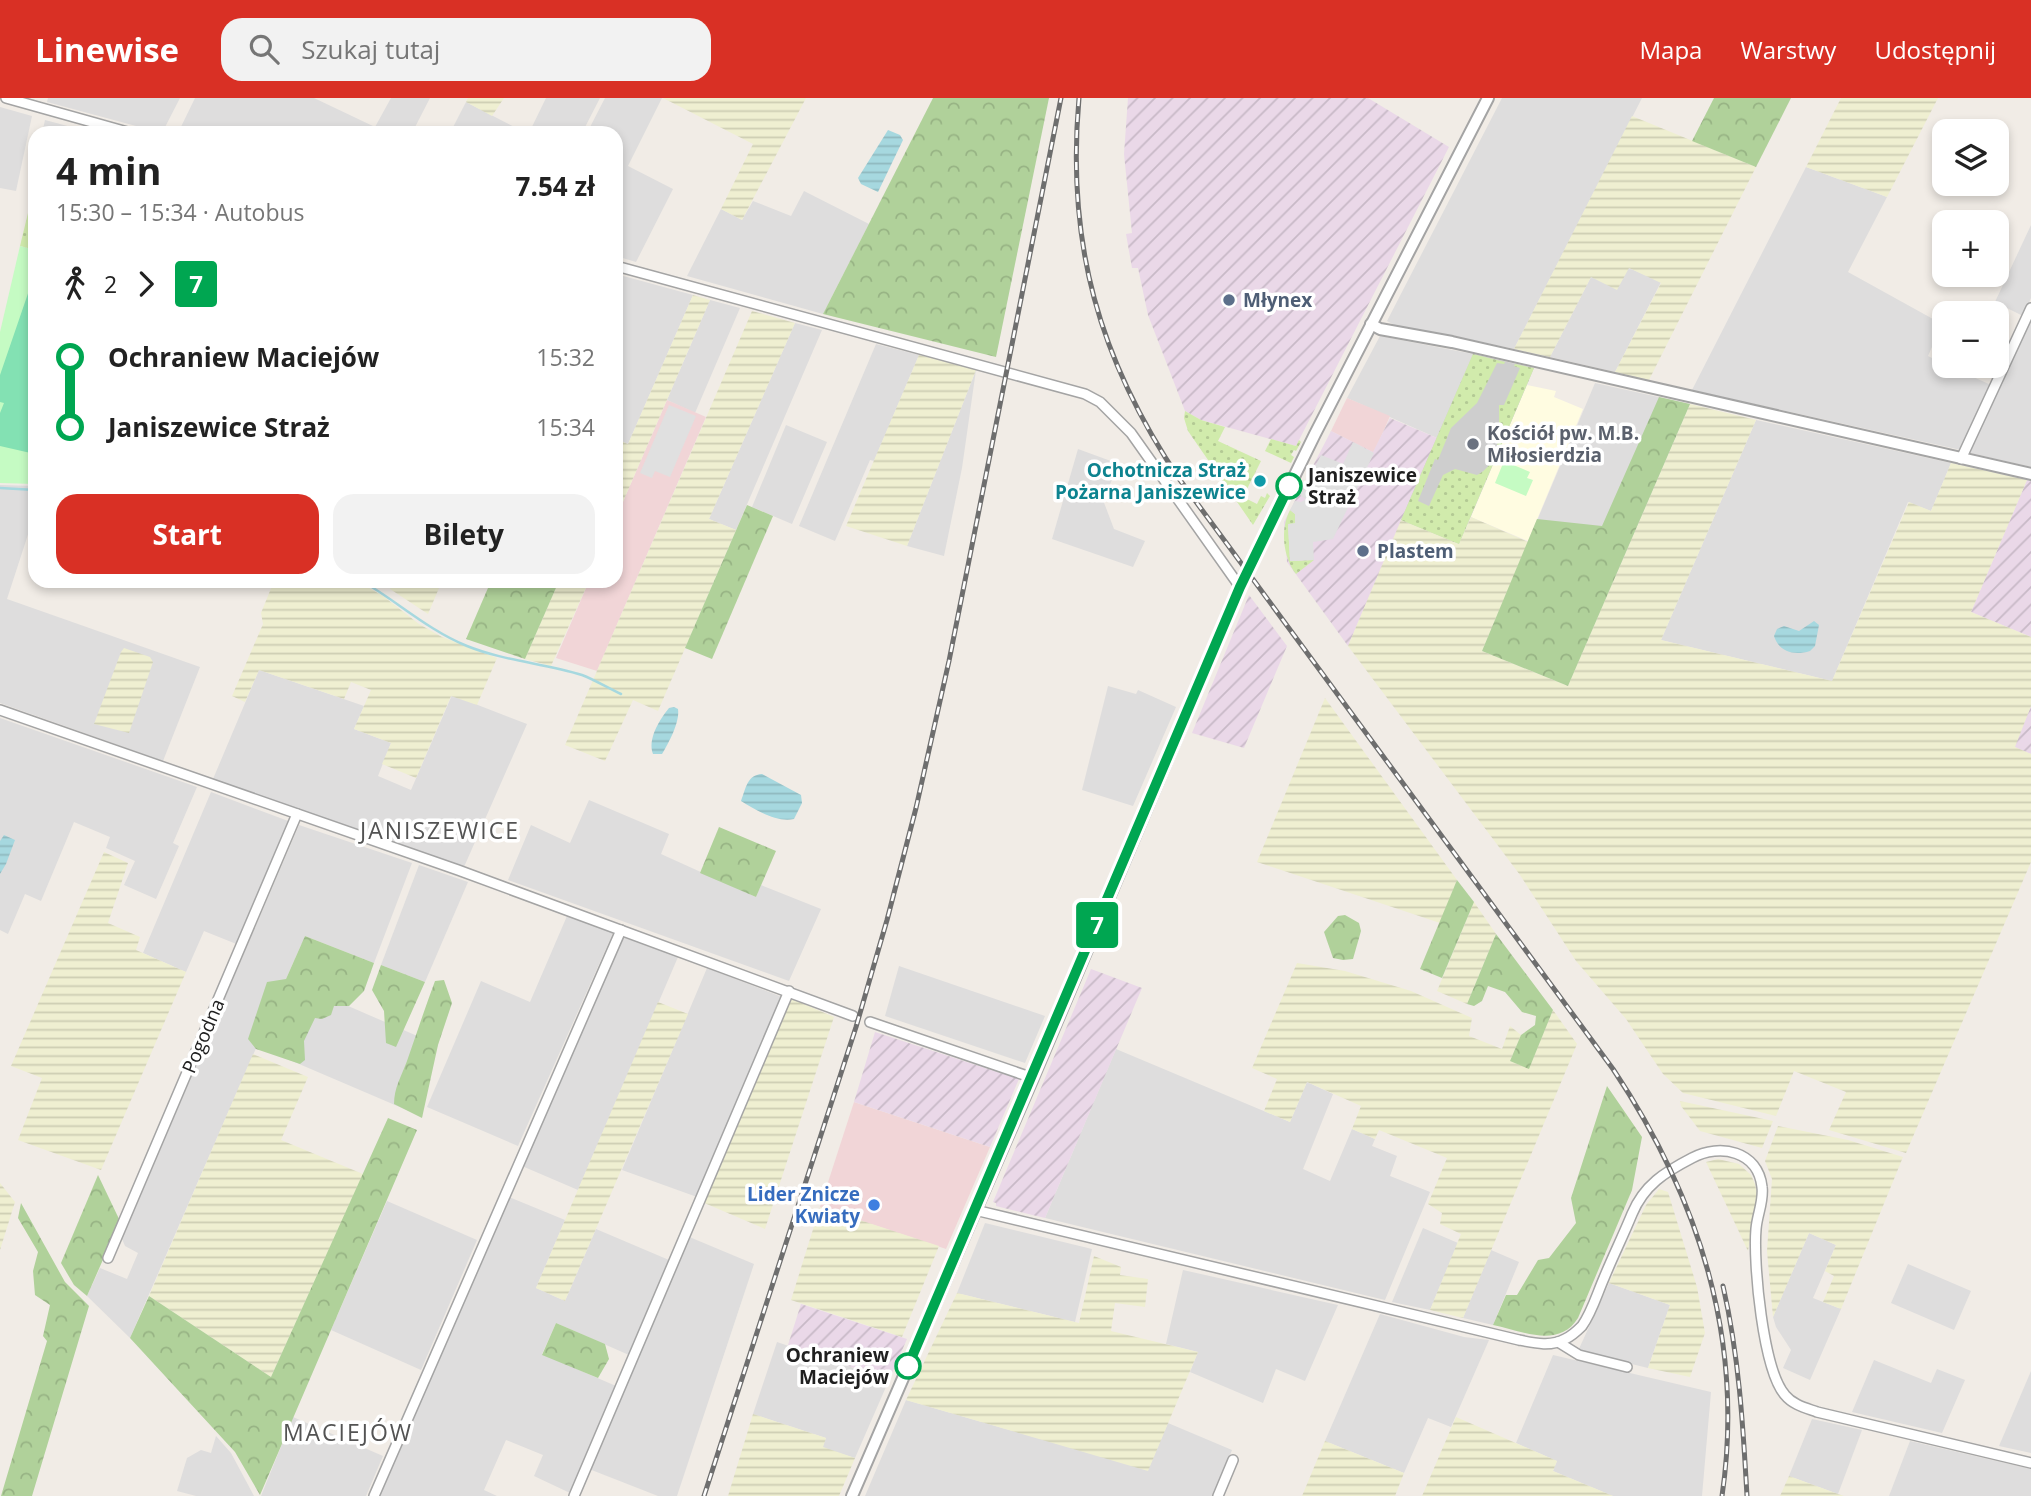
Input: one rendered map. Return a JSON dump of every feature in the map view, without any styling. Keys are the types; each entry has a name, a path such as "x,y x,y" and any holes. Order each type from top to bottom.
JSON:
{"street":[{"path":"6,98 42,103 110,126"},
{"path":"852,1496 1240,587 1371,324 1488,98"},
{"path":"623,268 1085,394 1107,408 1131,433 1240,587"},
{"path":"1961,459 2031,308"},
{"path":"1371,324 1380,329 1464,345 2031,474"},
{"path":"0,710 621,930 853,1016"},
{"name":"Pogodna","path":"108,1258 297,814"},
{"path":"374,1496 621,930"},
{"path":"574,1496 789,991"},
{"path":"870,1022 1032,1078"},
{"path":"975,1210 1518,1340 1547,1344 1558,1342 1575,1333 1588,1317 1633,1211 1649,1185 1702,1153 1716,1150 1736,1153 1744,1156 1753,1165 1762,1187 1756,1229 1757,1272 1773,1374 1787,1397 1817,1412 2031,1463"},
{"path":"1558,1342 1579,1355 1628,1367"},
{"path":"1218,1496 1233,1460"}],"shaded area":[{"path":"48,98 180,98 166,126 136,126 47,102"},
{"path":"195,98 314,98 373,126 181,126"},
{"path":"391,98 430,98 416,126 376,126"},
{"path":"546,98 600,98 586,126 532,126"},
{"path":"605,98 662,98 628,166 673,189 636,262 623,258 623,126 591,126"},
{"path":"1128,98 1368,98 1449,147 1296,446 1201,420 1185,411 1148,315 1138,268 1132,268 1126,234 1132,233 1124,154"},
{"path":"1502,98 1642,98 1514,349 1398,327 1387,321"},
{"path":"466,102 512,126 454,126"},
{"path":"0,107 32,116 16,191 0,188"},
{"path":"45,120 67,126 44,126"},
{"path":"1806,167 1887,197 1848,272 1932,318 1932,347 1928,356 1932,358 1932,378 1976,378 1991,385 1961,450 1692,390"},
{"path":"804,191 869,224 823,314 687,276 721,209 742,220 753,201 791,216"},
{"path":"2031,225 2031,298 2023,316 2009,309 2009,301 1995,301 2002,287 2009,287 2009,272"},
{"path":"1629,268 1661,282 1615,372 1550,357 1591,277"},
{"path":"623,276 693,295 628,444 623,442"},
{"path":"710,300 740,308 695,413 667,400"},
{"path":"2031,319 2031,467 1970,453 2004,378 2009,378 2009,367"},
{"path":"795,323 822,330 736,530 709,519"},
{"path":"1380,336 1473,354 1437,438 1347,398"},
{"path":"876,344 919,355 874,461 870,460 835,541 799,526"},
{"path":"1473,354 1534,368 1459,544 1401,520"},
{"path":"976,370 962,468 944,556 907,546"},
{"path":"1595,383 1690,404 1615,579 1528,542"},
{"path":"1527,385 1556,391 1554,397 1583,409 1528,541 1471,517"},
{"path":"1347,398 1390,416 1374,453 1331,431"},
{"path":"667,400 706,417 597,671 556,658 586,588 623,588 623,502"},
{"path":"669,405 696,416 670,477 655,471 652,478 640,473"},
{"path":"1390,418 1437,438 1348,646 1287,562 1284,522 1331,431 1373,452"},
{"path":"1756,420 1951,463 1931,511 1908,502 1832,681 1661,640"},
{"path":"786,425 827,442 792,524 752,507"},
{"path":"1353,442 1374,453 1333,539 1313,542 1314,560 1290,561 1288,524 1295,523 1295,514 1290,510 1295,501 1306,499 1300,495 1321,455 1343,464"},
{"path":"1078,449 1119,464 1103,500 1114,529 1145,541 1133,567 1052,539"},
{"path":"2027,480 2031,481 2031,637 1971,612"},
{"path":"0,485 28,486 28,534 7,599 200,667 163,761 0,703"},
{"path":"1249,595 1287,646 1244,748 1192,733"},
{"path":"259,670 364,706 354,729 391,743 378,776 411,790 452,695 527,724 464,867 213,779"},
{"path":"1108,686 1136,694 1138,690 1176,707 1133,806 1082,790"},
{"path":"2031,706 2031,754 2014,747"},
{"path":"0,718 197,787 173,843 179,846 156,899 124,885 135,861 106,848 110,837 74,822 41,901 25,894 8,934 0,930"},
{"path":"211,792 291,822 239,945 204,931 186,972 143,953"},
{"path":"589,800 669,834 661,854 756,897 761,885 821,909 789,981 508,880 531,825 570,843"},
{"path":"299,825 412,863 374,963 305,936 286,979 438,1045 409,1111 257,1046 130,1338 87,1296 100,1268 127,1279 138,1253 125,1246 122,1239"},
{"path":"419,865 468,882 425,982 381,965"},
{"path":"567,916 613,933 518,1146 427,1107 481,981 530,1002"},
{"path":"622,937 678,957 578,1190 522,1166"},
{"path":"899,966 1045,1016 1025,1063 885,1016"},
{"path":"707,968 782,997 697,1197 622,1170"},
{"path":"1091,969 1142,988 1045,1218 996,1206 993,1202"},
{"path":"875,1032 1019,1079 990,1147 854,1102"},
{"path":"1116,1049 1290,1122 1307,1082 1333,1094 1303,1169 1330,1181 1352,1129 1375,1139 1372,1146 1397,1156 1390,1176 1430,1192 1385,1300 1045,1218"},
{"path":"854,1102 990,1147 946,1249 820,1207"},
{"path":"509,1197 565,1220 536,1288 565,1301 596,1229 669,1260 629,1355 556,1323 542,1354 616,1386 570,1493 534,1476 543,1455 506,1440 484,1490 497,1496 379,1496"},
{"path":"387,1201 477,1240 421,1370 331,1330"},
{"path":"985,1223 1092,1249 1075,1322 957,1293"},
{"path":"1423,1228 1458,1243 1430,1310 1392,1302"},
{"path":"1809,1233 1836,1245 1813,1298 1841,1309 1810,1380 1783,1368 1791,1350 1776,1327 1773,1317"},
{"path":"687,1236 754,1264 677,1496 658,1496 589,1469"},
{"path":"1491,1250 1519,1262 1493,1325 1463,1318"},
{"path":"1908,1264 1971,1291 1954,1330 1891,1303"},
{"path":"1183,1270 1338,1305 1305,1381 1276,1369 1263,1403 1190,1372 1198,1352 1166,1344"},
{"path":"1609,1283 1670,1305 1648,1368 1578,1351"},
{"path":"801,1304 907,1339 889,1380 788,1345"},
{"path":"1380,1314 1464,1337 1489,1340 1451,1427 1428,1418 1404,1473 1325,1441"},
{"path":"777,1342 889,1380 855,1458 822,1448 826,1438 753,1414"},
{"path":"1553,1355 1711,1392 1702,1496 1613,1496 1553,1471 1557,1461 1516,1443"},
{"path":"1874,1360 1931,1383 1937,1369 1965,1380 1942,1433 1852,1412"},
{"path":"2031,1371 2031,1453 1999,1446"},
{"path":"906,1400 1148,1470 1168,1423 1232,1450 1213,1496 865,1496"},
{"path":"293,1417 383,1456 366,1496 261,1496"},
{"path":"1812,1419 1862,1430 1838,1494 1789,1476"},
{"path":"216,1436 231,1453 254,1496 196,1496 177,1491 187,1458 201,1450 211,1453"},
{"path":"1910,1441 2031,1469 2031,1496 1889,1496"}],"green space":[{"path":"468,98 504,98 492,116 466,102"},
{"path":"663,98 806,98 742,220 721,209 753,144"},
{"path":"933,98 1049,98 996,357 823,314"},
{"path":"1714,98 1791,98 1756,167 1692,141"},
{"path":"1841,98 1938,98 1887,197 1806,167"},
{"path":"1632,116 1756,167 1649,380 1615,372 1661,283 1629,268 1617,290 1591,277 1550,357 1514,349"},
{"path":"28,213 28,248 20,246"},
{"path":"20,246 28,248 28,484 0,483 0,332"},
{"path":"28,293 28,452 0,446 0,413 4,403 0,402 0,375"},
{"path":"693,295 710,300 623,502 623,442 628,444"},
{"path":"752,311 795,323 709,519 736,530 658,711 633,700 605,761 565,745"},
{"path":"1473,354 1505,362 1497,363 1477,403 1451,428 1418,501 1429,506 1443,475 1455,469 1477,475 1485,470 1495,454 1499,405 1504,405 1520,368 1514,366 1534,368 1459,544 1401,520"},
{"path":"919,355 976,370 907,546 846,526"},
{"path":"1659,397 1690,404 1568,686 1482,651 1537,519 1602,526"},
{"path":"1690,404 1756,420 1661,640 1832,681 1909,502 1931,511 1951,463 2027,480 1971,612 2031,637 2031,706 2015,747 2031,754 2031,862 1906,1153 1829,1130 1846,1092 1794,1071 1776,1116 1683,1093 1663,1074 1626,1019 1576,961 1520,875 1348,646 1401,520 1459,544 1471,517 1528,542 1482,651 1568,686"},
{"path":"1185,411 1201,420 1225,427 1218,441 1261,461 1243,497 1257,504 1261,496 1265,498 1267,493 1270,496 1253,525 1188,431"},
{"path":"1271,439 1296,446 1299,440 1301,442 1291,455 1294,457 1291,463 1265,451"},
{"path":"1504,461 1530,472 1527,478 1533,480 1526,496 1495,483"},
{"path":"747,505 773,516 712,659 685,648"},
{"path":"1290,510 1295,514 1295,524 1288,524 1290,561 1314,560 1296,574 1288,560 1284,543"},
{"path":"271,588 369,588 442,637 497,658 477,705 451,696 416,778 382,764 391,743 354,729 371,690 351,682 344,699 259,670 245,702 232,696 263,624 261,613"},
{"path":"390,588 439,588 428,614"},
{"path":"488,588 556,588 525,659 466,639"},
{"path":"556,588 586,588 551,666 525,659"},
{"path":"124,648 150,657 153,662 129,733 94,724"},
{"path":"1325,698 1457,880 1440,923 1257,862"},
{"path":"719,827 776,851 756,897 700,873"},
{"path":"104,852 128,863 108,923 140,937 136,950 186,972 101,1170 18,1140 42,1078 11,1066"},
{"path":"1457,880 1474,902 1442,978 1420,969"},
{"path":"1474,902 1496,934 1467,1004 1437,991"},
{"path":"1345,915 1359,923 1361,931 1353,959 1343,960 1333,958 1324,932 1338,916"},
{"path":"1496,934 1553,1010 1529,1069 1510,1061 1521,1035 1535,1025 1536,1016 1522,1012 1505,992 1488,986 1482,1001 1474,1006 1467,1004"},
{"path":"305,936 374,963 364,991 349,1006 334,1006 331,1015 322,1019 315,1018 304,1041 305,1060 300,1064 256,1049 248,1039 267,982 286,979"},
{"path":"1297,963 1345,971 1411,991 1472,1018 1469,1036 1502,1049 1510,1026 1521,1035 1510,1061 1529,1068 1553,1010 1577,1044 1463,1318 1430,1310 1461,1234 1440,1224 1442,1213 1428,1204 1447,1158 1379,1130 1375,1139 1352,1129 1361,1106 1307,1082 1290,1122 1264,1111 1277,1079 1252,1068"},
{"path":"381,965 425,982 396,1047 386,1043 384,1011 372,990"},
{"path":"444,980 452,1003 438,1045 422,1118 394,1104 394,1098 435,981"},
{"path":"790,998 834,1017 765,1229 702,1202"},
{"path":"658,1002 688,1014 565,1301 536,1288"},
{"path":"253,1054 308,1077 281,1140 363,1174 271,1377 149,1296"},
{"path":"1607,1086 1642,1137 1632,1190 1578,1318 1561,1333 1550,1335 1528,1334 1493,1325 1506,1295 1517,1295 1538,1260 1549,1258 1576,1223 1571,1198"},
{"path":"1680,1101 1773,1121 1762,1148 1700,1131"},
{"path":"388,1118 417,1130 260,1495 235,1452 130,1338 149,1296 271,1377"},
{"path":"1778,1126 1848,1140 1903,1157 1841,1309 1823,1302 1834,1276 1825,1271 1836,1245 1809,1233 1773,1317 1767,1251 1772,1179 1765,1161"},
{"path":"1718,1159 1739,1164 1751,1175 1755,1184 1757,1194 1748,1251 1706,1162"},
{"path":"98,1175 120,1221 87,1296 74,1285 61,1263"},
{"path":"0,1183 15,1202 0,1250"},
{"path":"1659,1189 1668,1192 1697,1287 1705,1333 1690,1377 1648,1368 1670,1305 1609,1283 1646,1205"},
{"path":"21,1203 65,1282 89,1306 32,1496 1,1496 47,1341 43,1336 50,1305 35,1295 33,1271 38,1252 18,1218"},
{"path":"820,1207 939,1246 902,1337 791,1300"},
{"path":"1094,1256 1121,1267 1120,1275 1148,1279 1145,1307 1115,1303 1111,1331 1198,1352 1148,1471 906,1400 957,1293 1079,1323"},
{"path":"556,1323 605,1344 609,1359 598,1378 542,1355"},
{"path":"753,1414 826,1438 823,1447 855,1458 839,1496 728,1496"},
{"path":"1456,1417 1557,1461 1553,1471 1613,1496 1422,1496"},
{"path":"1325,1441 1404,1473 1395,1496 1302,1496"},
{"path":"1789,1476 1838,1494 1844,1496 1780,1496"}],"water":[{"path":"888,130 900,135 903,140 878,192 861,184 858,178"},
{"path":"1814,621 1819,625 1815,646 1810,651 1798,653 1779,646 1774,636 1777,629 1784,626 1799,631"},
{"path":"669,708 678,709 678,714 673,732 662,754 653,754 655,730"},
{"path":"762,774 801,795 802,803 794,819 774,817 741,801 750,780"},
{"path":"4,835 15,840 0,874 0,841"}],"waterway":[{"path":"0,488 28,490"},
{"path":"373,588 439,632 467,646 582,675 621,694"}],"railway":[{"path":"704,1496 856,1027 916,808 949,661 1061,98"},
{"path":"1079,98 1076,151 1078,202 1084,251 1094,298 1109,345 1128,390 1152,435 1180,480 1613,1069 1670,1168 1708,1272 1720,1326 1727,1382 1727,1438 1722,1496"},
{"path":"1723,1286 1737,1364 1747,1496"}],"bus line":[{"name":"7","path":"908,1366 1240,587 1289,486"}],"place":[{"name":"Młynex","path":"1229,300"},
{"name":"Kościół pw. M.B. Miłosierdzia","path":"1473,444"},
{"name":"Ochotnicza Straż Pożarna Janiszewice","path":"1260,481"},
{"name":"Janiszewice Straż","path":"1289,486"},
{"name":"Plastem","path":"1363,551"},
{"name":"Lider Znicze Kwiaty","path":"874,1205"},
{"name":"Ochraniew Maciejów","path":"908,1366"}],"district":[{"name":"JANISZEWICE","path":"440,830"},
{"name":"MACIEJÓW","path":"348,1432"}]}
